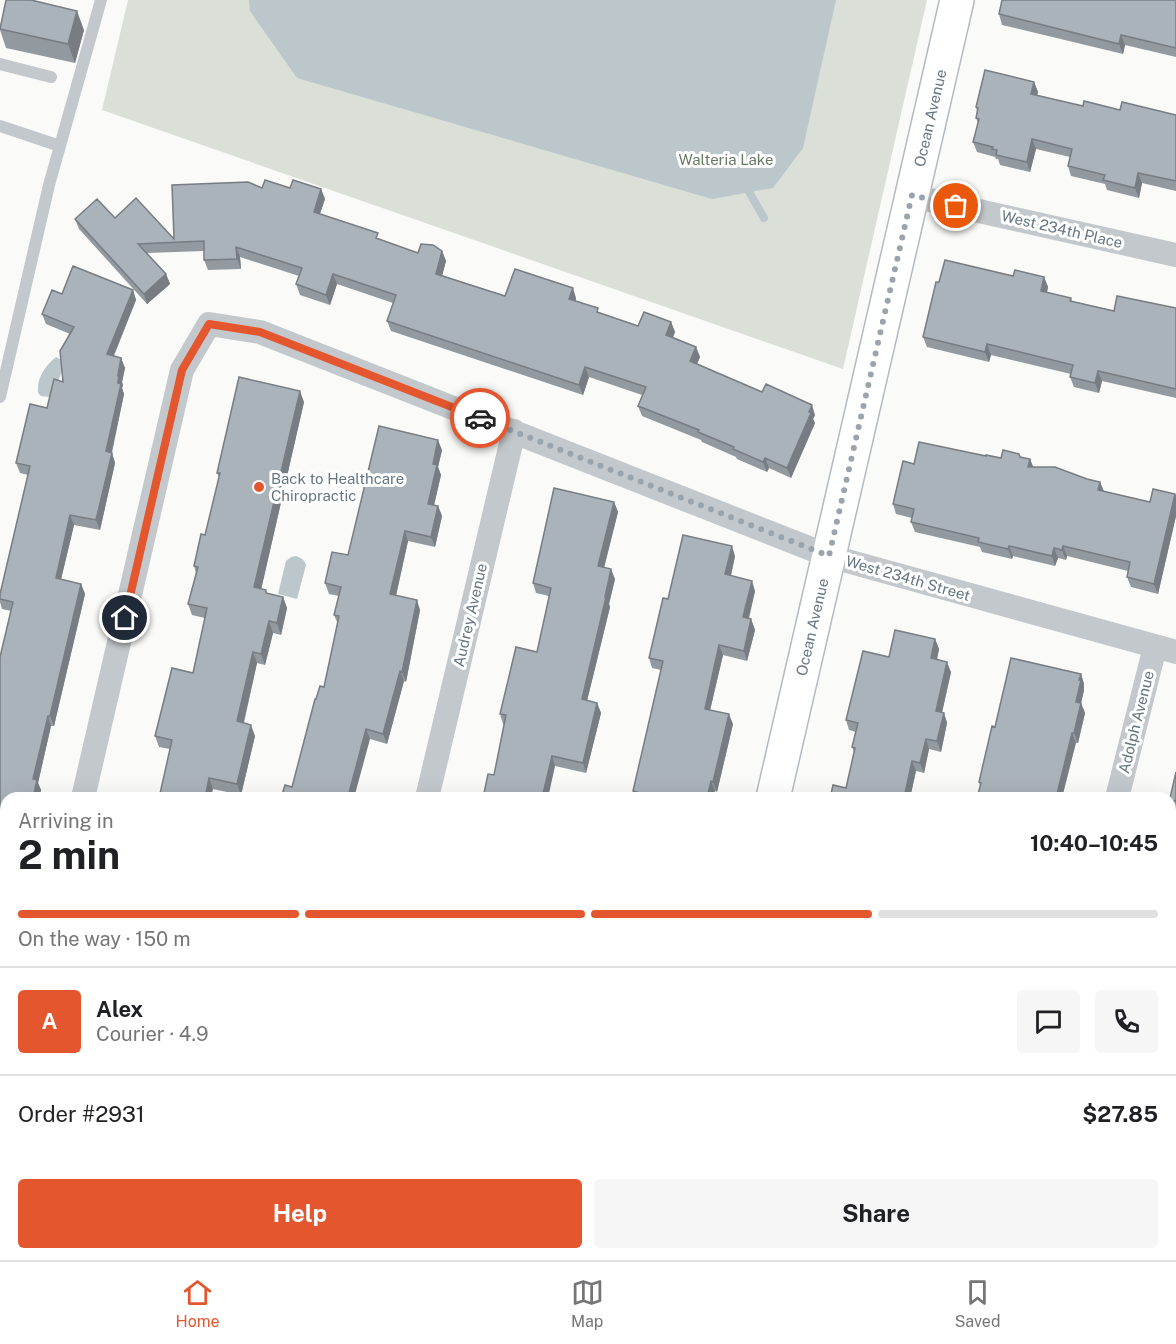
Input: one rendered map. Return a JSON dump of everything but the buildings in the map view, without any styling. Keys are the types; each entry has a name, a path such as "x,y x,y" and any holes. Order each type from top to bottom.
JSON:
{"street":[{"name":"Ocean Avenue","path":"774,792 957,0"},
{"name":"West 234th Place","path":"912,195 1176,255"},
{"name":"West 234th Street","path":"84,792 182,370 209,324 260,332 829,556 1165,649"},
{"name":"Audrey Avenue","path":"428,792 514,431"},
{"name":"Adolph Avenue","path":"1119,792 1165,649"}],"lane":[{"path":"0,398 2,378 49,185 101,0"},
{"path":"0,64 51,77"},
{"path":"0,126 60,146"}],"green space":[{"name":"Walteria Lake","path":"128,0 927,0 843,369 102,110"}],"shaded area":[{"name":"Walteria Lake","path":"249,0 836,0 803,148 773,188 712,199 297,78 250,11"},
{"path":"56,357 63,361 59,380 50,397 41,396 38,393 40,378"},
{"path":"296,556 306,565 297,599 278,594 286,561"}],"waterway":[{"path":"745,185 764,218"}],"way so far":[{"path":"480,418 829,556 912,195 956,206"}],"place":[{"name":"Back to Healthcare Chiropractic","path":"259,487"}],"route":[{"path":"125,618 182,370 209,324 260,332 480,418"}]}
